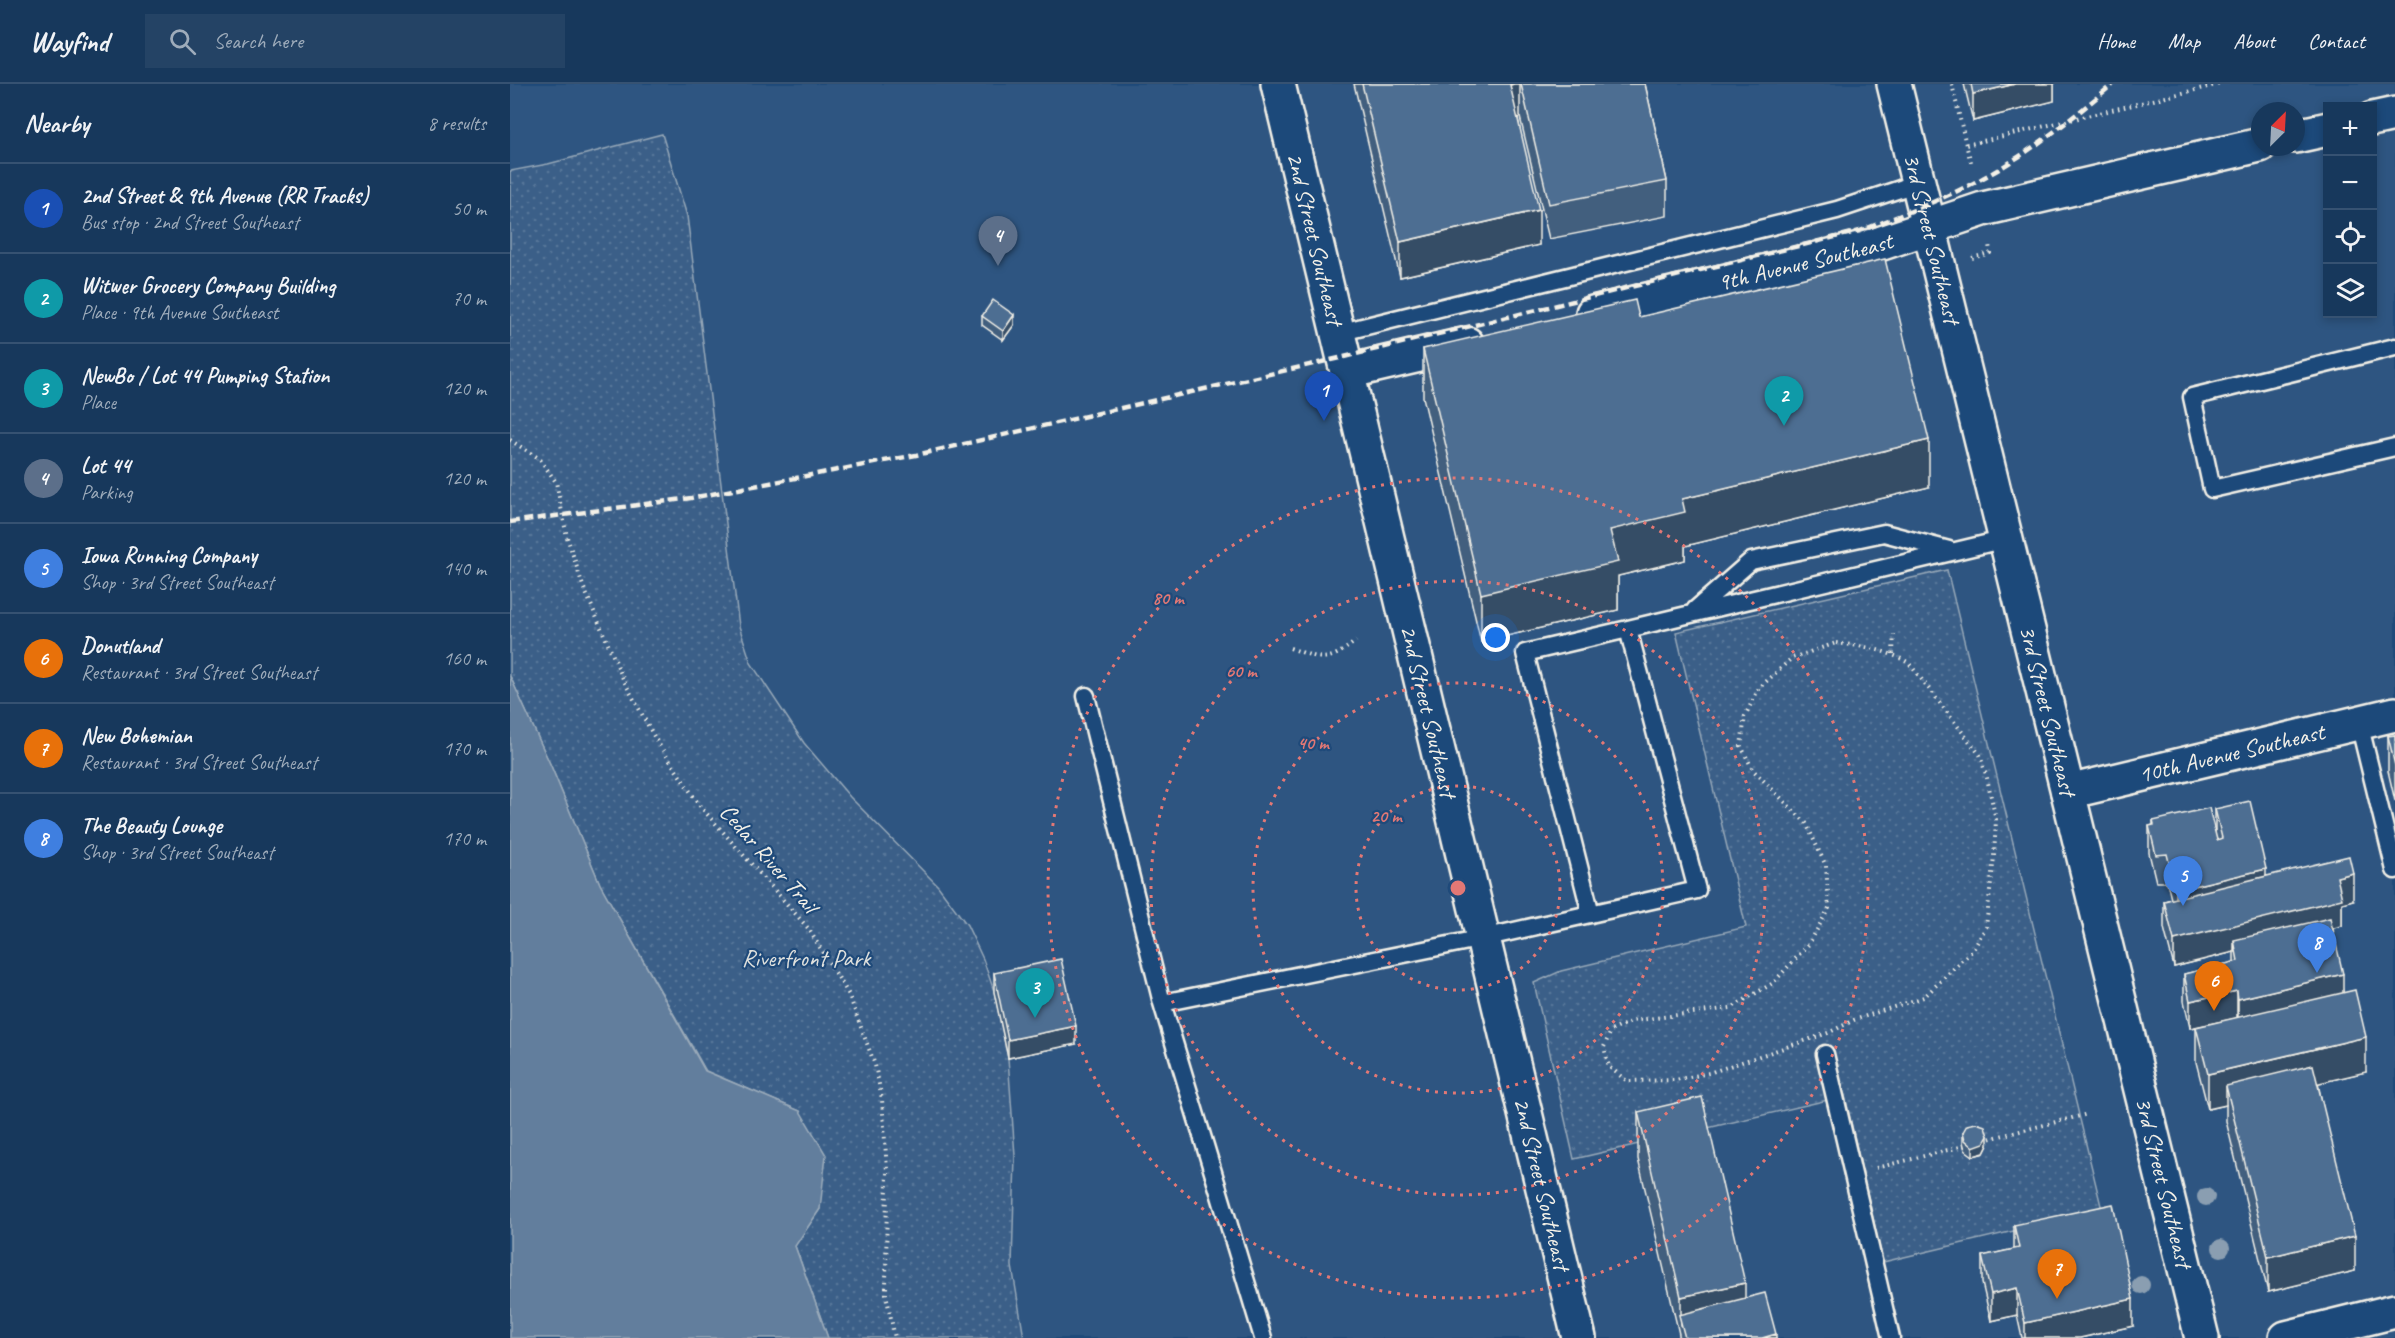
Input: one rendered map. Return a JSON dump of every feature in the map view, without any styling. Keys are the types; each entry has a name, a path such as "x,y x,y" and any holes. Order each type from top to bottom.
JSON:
{"street":[{"name":"2nd Street Southeast","path":"1278,84 1579,1338"},
{"name":"3rd Street Southeast","path":"1894,84 2202,1338"},
{"path":"2377,118 2395,114"},
{"path":"2305,134 2323,130"},
{"name":"9th Avenue Southeast","path":"1560,321 1876,245 1929,226 2024,199 2251,147"},
{"path":"1347,372 1491,338"},
{"name":"10th Avenue Southeast","path":"2068,792 2395,714"},
{"path":"2286,1338 2395,1311"}],"lane":[{"path":"1338,333 1837,210 1918,183"},
{"path":"2395,347 2192,397 2212,489 2395,447"},
{"path":"1691,613 1751,561 1884,533 1953,552"},
{"path":"1590,914 1525,653 2006,539"},
{"path":"1161,1003 1483,938 1697,890 1628,629"},
{"path":"1086,696 1161,1003 1263,1338"},
{"path":"2360,723 2395,870"},
{"path":"1825,1054 1891,1338"}],"path":[{"path":"1952,84 1971,162"},
{"path":"1966,145 2220,84"},
{"path":"1969,259 1990,253 1988,233"},
{"name":"Cedar River Trail","path":"510,440 540,459 556,482 567,537 583,586 624,681 656,740 700,806 808,928 849,996 875,1065 882,1099 887,1169 886,1294 895,1338"},
{"path":"1893,654 1894,631"},
{"path":"1290,648 1318,658 1334,658 1356,641"},
{"path":"1836,643 1870,647 1893,654 1909,663 1980,755 1987,778 1996,820 1994,856 1986,927 1973,951 1924,997 1854,1020 1828,1033 1709,1072 1675,1080 1628,1081 1609,1067 1604,1047 1611,1031 1632,1021 1731,1008 1773,983 1809,944 1829,908 1826,867 1806,823 1754,770 1741,746 1745,716 1759,688 1792,657 1836,643"},
{"path":"1853,1174 2088,1114"}],"shaded area":[{"path":"510,84 2395,84 2395,1338 828,1338 795,1246 835,1162 800,1111 706,1071 510,674"},
{"path":"510,676 551,766 600,884 705,1071 800,1111 826,1155 820,1209 795,1246 828,1338 510,1338"}],"green space":[{"name":"Riverfront Park","path":"662,134 687,216 739,626 751,663 804,743 850,797 938,886 967,925 983,959 994,991 1008,1058 1015,1156 1012,1266 1024,1338 828,1338 795,1246 820,1209 800,1111 706,1071 600,884 551,766 510,676 510,171 548,164"},
{"path":"1947,570 2102,1210 1883,1262 1845,1096 1574,1159 1534,983 1561,971 1746,927 1676,632"}],"building":[{"path":"1362,84 1514,84 1510,85 1539,210 1400,242"},
{"path":"1521,84 1645,84 1667,181 1549,204"},
{"path":"1971,84 2015,84 1973,94"},
{"path":"1885,259 1929,440 1682,499 1685,512 1610,530 1618,562 1481,594 1423,349 1635,300 1639,317"},
{"path":"993,300 1014,315 1003,331 982,316"},
{"path":"2395,735 2395,766 2388,736"},
{"path":"2250,801 2266,869 2176,890 2167,854 2156,855 2149,826 2154,825 2153,821 2209,808 2217,840 2222,838 2215,809"},
{"path":"2349,856 2353,873 2337,877 2342,899 2174,940 2164,901"},
{"path":"2330,918 2343,974 2238,999 2237,991 2190,1001 2184,974 2238,961 2234,940"},
{"path":"1061,959 1076,1026 1008,1040 994,973"},
{"path":"2355,990 2366,1037 2208,1074 2196,1027"},
{"path":"2313,1065 2355,1236 2268,1257 2226,1086"},
{"path":"1702,1097 1745,1283 1681,1297 1638,1112"},
{"path":"1976,1123 1985,1126 1988,1136 1984,1143 1973,1147 1965,1140 1963,1132 1967,1125"},
{"path":"2113,1204 2133,1299 2025,1323 2017,1288 1991,1294 1982,1256 2019,1248 2014,1225"},
{"path":"1765,1293 1776,1334 1762,1338 1685,1338 1679,1315"}],"railway":[{"path":"510,522 691,498 916,455 1344,357 1860,231 1948,195 1999,169 2044,139 2113,84"}],"place":[{"name":"Lot 44","path":"998,266"},
{"name":"2nd Street & 9th Avenue (RR Tracks)","path":"1324,421"},
{"name":"Witwer Grocery Company Building","path":"1784,426"},
{"name":"Iowa Running Company","path":"2183,906"},
{"name":"The Beauty Lounge","path":"2317,973"},
{"name":"Donutland","path":"2214,1011"},
{"name":"NewBo / Lot 44 Pumping Station","path":"1035,1018"},
{"name":"New Bohemian","path":"2057,1299"}]}
